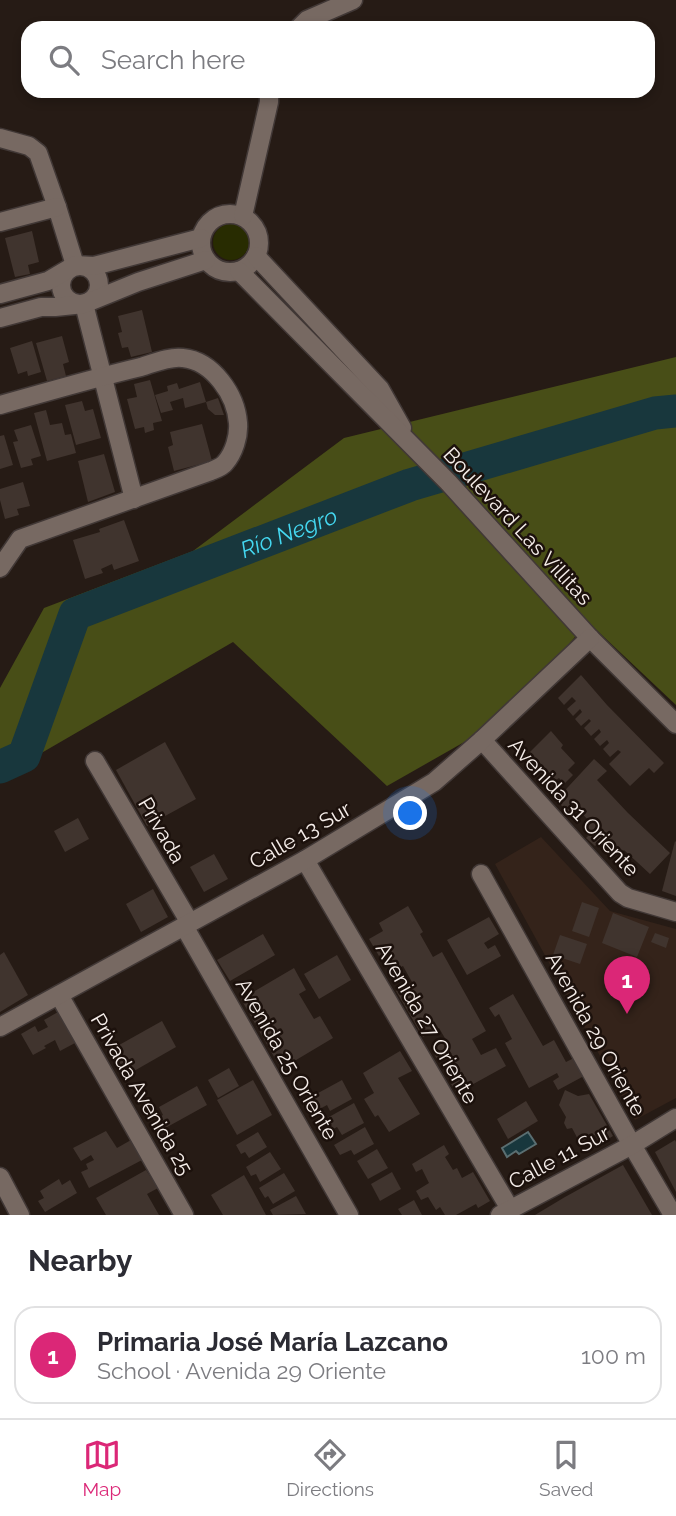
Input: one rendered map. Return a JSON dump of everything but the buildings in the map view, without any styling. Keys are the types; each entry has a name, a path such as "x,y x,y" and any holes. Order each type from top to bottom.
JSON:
{"street":[{"path":"306,21 353,0"},
{"path":"243,216 269,98"},
{"path":"0,138 29,146 38,153 75,265"},
{"path":"0,222 57,207"},
{"path":"225,214 243,216 256,229 259,238 256,256 246,268 239,271 221,271 212,267 206,261 200,246 209,222 216,216 225,214"},
{"path":"0,295 48,281 75,265 94,266 201,238"},
{"name":"Boulevard Las Villitas","path":"256,256 380,389 412,446"},
{"path":"0,318 41,307 84,304 138,282 206,261"},
{"path":"75,265 93,271 99,282 97,294 84,304 69,301 62,291 65,273 75,265"},
{"name":"Boulevard Las Villitas","path":"239,271 448,482 590,638 676,724"},
{"path":"84,304 134,499"},
{"path":"0,405 179,357 196,360 223,384 237,409 238,429 233,449 224,465 20,539 0,568"},
{"name":"Calle 13 Sur","path":"0,1027 305,860 434,782 590,638"},
{"name":"Avenida 31 Oriente","path":"482,740 620,893 628,898 676,912"},
{"name":"Privada","path":"95,761 187,924"},
{"name":"Avenida 27 Oriente","path":"305,860 505,1212"},
{"name":"Avenida 29 Oriente","path":"481,874 673,1215"},
{"name":"Avenida 25 Oriente","path":"187,924 349,1215"},
{"name":"Privada Avenida 25","path":"60,995 184,1215"},
{"name":"Calle 11 Sur","path":"505,1212 632,1145 676,1118"},
{"path":"0,1177 20,1215"}],"shaded area":[{"path":"541,837 610,911 676,929 676,1098 635,1120 495,864"}],"green space":[{"path":"231,224 244,229 249,242 244,255 231,260 218,255 213,242 218,229"},
{"path":"676,357 676,705 588,622 503,720 387,786 233,642 0,777 0,688 44,608 193,551 344,438"}],"water":[{"path":"528,1132 536,1144 519,1154 516,1151 507,1157 502,1148"}],"waterway":[{"name":"Río Negro","path":"0,767 24,756 75,614 410,485 655,413 676,411"}],"place":[{"name":"Primaria José María Lazcano","path":"627,1014"}]}
